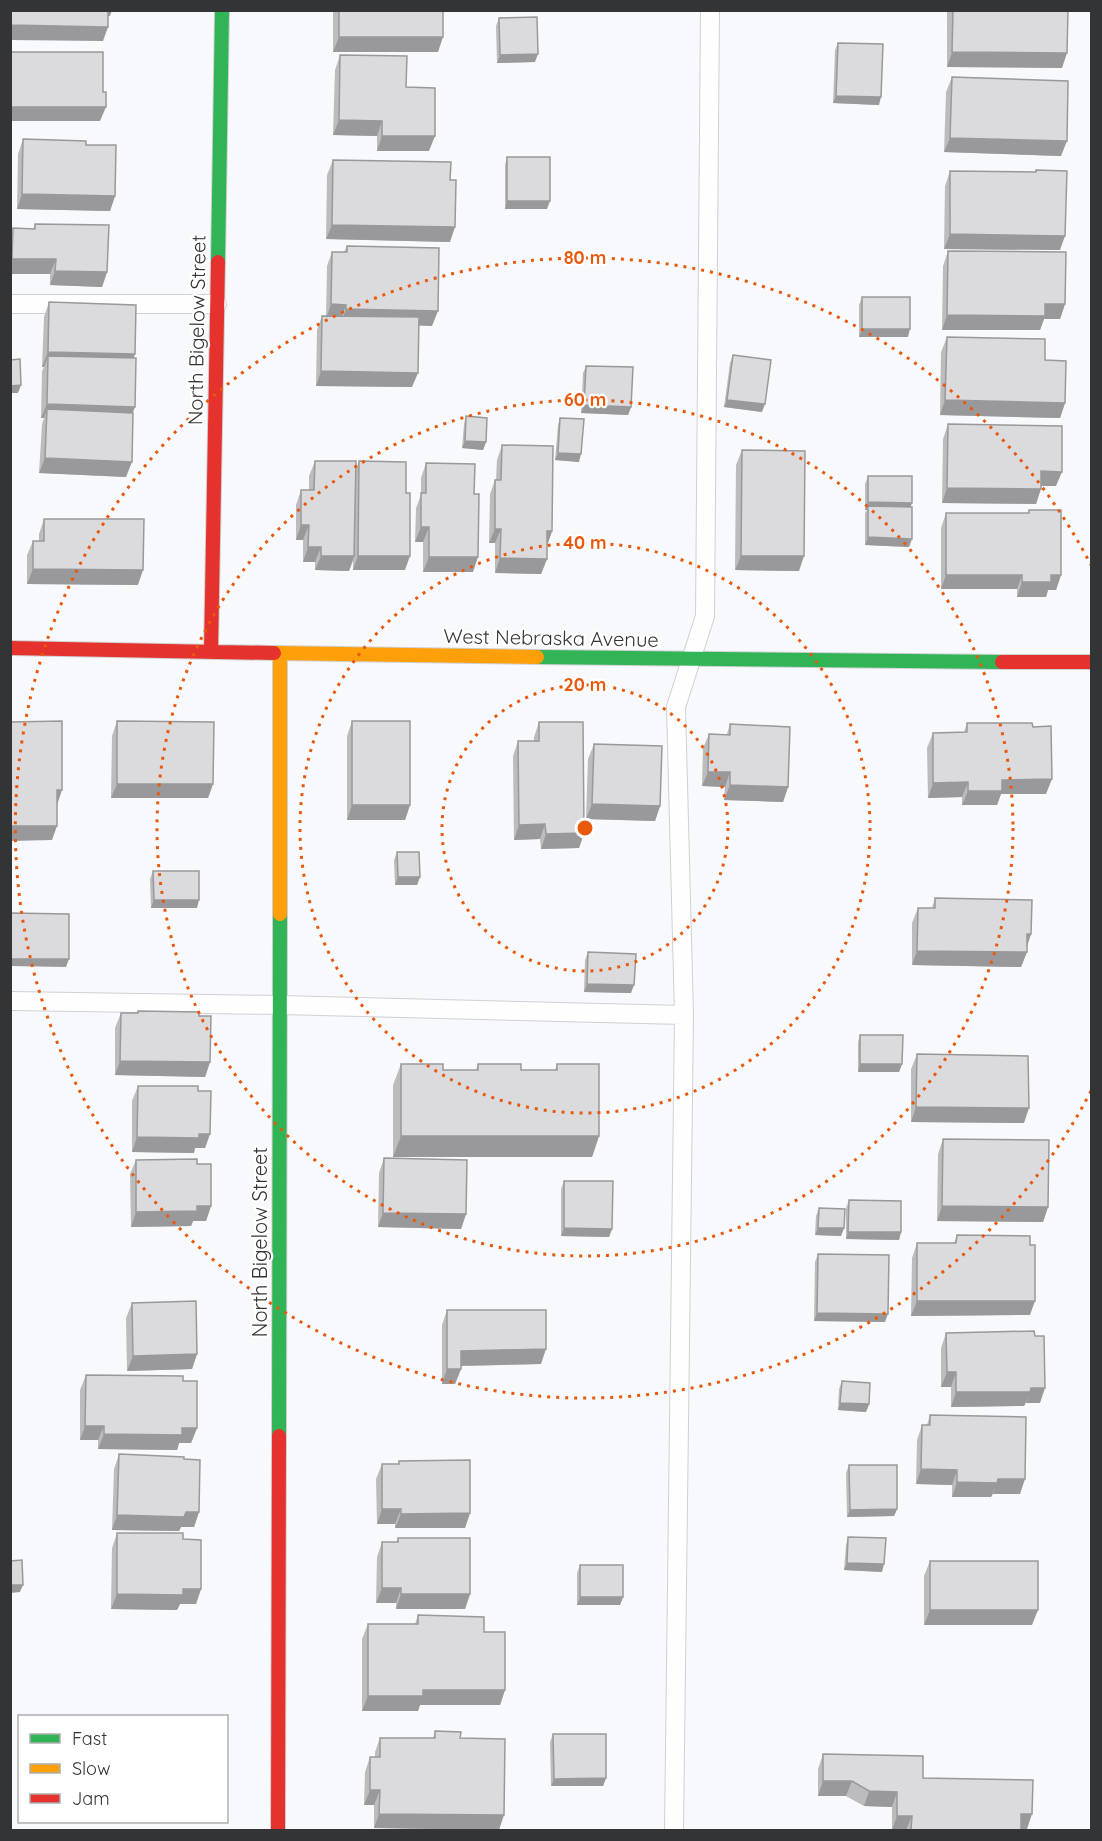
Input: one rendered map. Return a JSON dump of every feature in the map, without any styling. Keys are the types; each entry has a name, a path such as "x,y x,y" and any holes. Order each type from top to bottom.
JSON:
{"street":[{"name":"North Bigelow Street","path":"211,651 222,10"},
{"name":"West Nebraska Avenue","path":"10,648 690,660 1092,662"},
{"name":"North Bigelow Street","path":"278,1830 280,653"}],"lane":[{"path":"674,1830 684,1015 676,707 705,616 710,10"},
{"path":"10,304 217,304"},
{"path":"10,1001 684,1015"}],"building":[{"path":"10,10 108,10 108,27 10,25"},
{"path":"339,10 443,10 443,37 339,37"},
{"path":"953,10 1068,10 1067,53 952,52"},
{"path":"537,17 538,54 500,55 499,18"},
{"path":"838,43 883,44 881,97 836,96"},
{"path":"10,52 103,52 103,92 106,92 106,107 10,107"},
{"path":"340,55 407,56 406,87 435,88 435,136 382,136 382,121 339,120"},
{"path":"952,77 1068,81 1067,141 950,138"},
{"path":"23,139 86,141 86,145 116,145 115,196 22,194"},
{"path":"507,157 550,157 550,201 507,201"},
{"path":"333,160 451,162 450,180 456,180 455,227 332,225"},
{"path":"1036,170 1067,171 1065,236 950,234 950,171 1036,172"},
{"path":"35,224 109,225 107,272 55,271 56,259 12,259 13,228 35,229"},
{"path":"347,246 439,248 438,311 346,309 346,305 331,304 332,252 347,252"},
{"path":"948,251 1066,252 1065,304 1045,304 1045,316 947,315"},
{"path":"862,297 910,297 910,329 862,329"},
{"path":"49,302 136,305 135,354 48,352"},
{"path":"322,316 419,317 418,373 321,371"},
{"path":"947,337 1045,339 1045,360 1066,361 1065,403 945,400"},
{"path":"733,355 771,360 765,404 727,400"},
{"path":"48,356 136,358 135,407 47,404"},
{"path":"20,359 21,385 10,386 10,360"},
{"path":"586,366 633,367 631,407 584,405"},
{"path":"47,409 133,413 132,462 45,458"},
{"path":"466,416 487,418 486,442 465,441"},
{"path":"560,418 584,419 581,454 558,453"},
{"path":"948,424 1062,426 1062,472 1041,471 1041,489 947,488"},
{"path":"502,445 553,446 552,531 547,531 547,559 500,558 501,529 495,529 495,480 501,480"},
{"path":"742,450 805,451 804,556 741,556"},
{"path":"315,461 356,461 354,556 321,556 321,547 308,547 309,525 301,525 301,490 314,490"},
{"path":"359,461 406,462 406,493 410,493 410,556 358,556"},
{"path":"426,463 475,464 474,494 479,494 478,557 429,557 429,527 421,527 421,493 426,493"},
{"path":"868,476 912,476 912,503 868,502"},
{"path":"868,506 912,507 912,539 868,537"},
{"path":"1029,510 1061,510 1061,575 1051,575 1051,582 1022,582 1022,575 946,575 946,513 1029,513"},
{"path":"44,519 144,519 143,570 33,569 33,541 44,541"},
{"path":"62,721 62,790 57,790 57,826 10,826 10,722"},
{"path":"117,721 214,722 213,784 117,784"},
{"path":"352,721 410,721 410,805 352,805"},
{"path":"539,722 583,722 584,833 546,834 545,824 519,825 518,741 539,741"},
{"path":"967,723 1032,723 1033,727 1051,726 1052,779 1002,780 1002,791 968,791 968,782 933,783 933,733 967,732"},
{"path":"730,724 790,727 788,787 730,785 730,772 708,772 709,734 730,735"},
{"path":"594,744 662,746 660,806 592,804"},
{"path":"397,852 419,852 420,877 398,877"},
{"path":"153,871 199,871 199,900 154,900"},
{"path":"935,898 1032,900 1031,934 1027,934 1027,952 917,951 918,908 935,908"},
{"path":"10,913 69,914 69,959 10,959"},
{"path":"588,952 636,954 634,985 587,984"},
{"path":"138,1011 199,1012 199,1016 211,1016 210,1062 120,1061 121,1013 138,1013"},
{"path":"860,1035 903,1035 902,1064 860,1064"},
{"path":"917,1054 1028,1056 1029,1108 916,1107"},
{"path":"401,1064 443,1064 443,1070 478,1070 478,1064 521,1064 521,1070 557,1070 557,1064 599,1064 599,1136 401,1136"},
{"path":"138,1086 198,1086 198,1091 211,1091 210,1134 199,1134 199,1138 137,1137"},
{"path":"943,1139 1049,1140 1048,1207 942,1206"},
{"path":"384,1158 467,1160 466,1214 383,1213"},
{"path":"197,1159 197,1164 211,1164 211,1206 197,1206 197,1211 136,1212 136,1160"},
{"path":"564,1181 613,1181 612,1229 564,1228"},
{"path":"849,1200 901,1201 901,1232 848,1232"},
{"path":"819,1208 845,1209 844,1228 818,1228"},
{"path":"957,1235 1030,1236 1030,1245 1035,1245 1035,1301 917,1301 917,1243 956,1243"},
{"path":"818,1254 889,1255 888,1314 817,1313"},
{"path":"196,1301 197,1354 133,1356 132,1303"},
{"path":"447,1310 546,1310 546,1349 461,1351 461,1369 447,1369"},
{"path":"1034,1331 1035,1336 1044,1336 1045,1388 1031,1388 1030,1392 956,1392 956,1372 947,1372 946,1333"},
{"path":"86,1375 183,1376 183,1381 197,1381 197,1428 182,1428 182,1435 104,1434 104,1426 85,1426"},
{"path":"842,1381 870,1383 869,1404 840,1403"},
{"path":"930,1415 1026,1417 1025,1479 998,1479 997,1483 957,1482 957,1470 921,1469 922,1425 930,1425"},
{"path":"119,1454 184,1457 184,1459 200,1460 199,1512 186,1512 184,1517 117,1515"},
{"path":"470,1460 470,1513 401,1514 401,1509 382,1509 382,1464 399,1464 399,1461"},
{"path":"849,1465 897,1465 897,1509 850,1510"},
{"path":"117,1533 183,1533 183,1539 201,1540 201,1589 183,1589 183,1595 117,1594"},
{"path":"848,1537 886,1538 884,1564 847,1563"},
{"path":"398,1538 470,1538 470,1594 401,1594 401,1588 382,1588 382,1542 398,1542"},
{"path":"22,1560 23,1585 10,1585 10,1561"},
{"path":"930,1561 1038,1561 1038,1610 930,1610"},
{"path":"580,1565 623,1565 623,1597 580,1597"},
{"path":"418,1615 484,1617 484,1632 505,1632 505,1690 423,1690 423,1696 368,1696 368,1624 418,1624"},
{"path":"435,1731 461,1732 460,1738 505,1739 504,1815 379,1814 380,1790 370,1790 370,1757 380,1757 380,1738 435,1738"},
{"path":"553,1734 606,1734 606,1778 554,1779"},
{"path":"823,1754 923,1756 923,1778 1033,1780 1032,1814 1021,1814 1021,1830 911,1830 912,1816 897,1816 897,1792 869,1791 852,1781 823,1781"}],"traffic: fast":[{"path":"218,262 222,10"},
{"path":"537,657 1002,662"},
{"path":"279,1436 280,914"}],"traffic: slow":[{"path":"274,653 537,657"},
{"path":"280,653 280,914"}],"traffic: jam":[{"path":"211,651 218,262"},
{"path":"10,648 274,653"},
{"path":"1002,662 1092,662"},
{"path":"278,1830 279,1436"}]}
